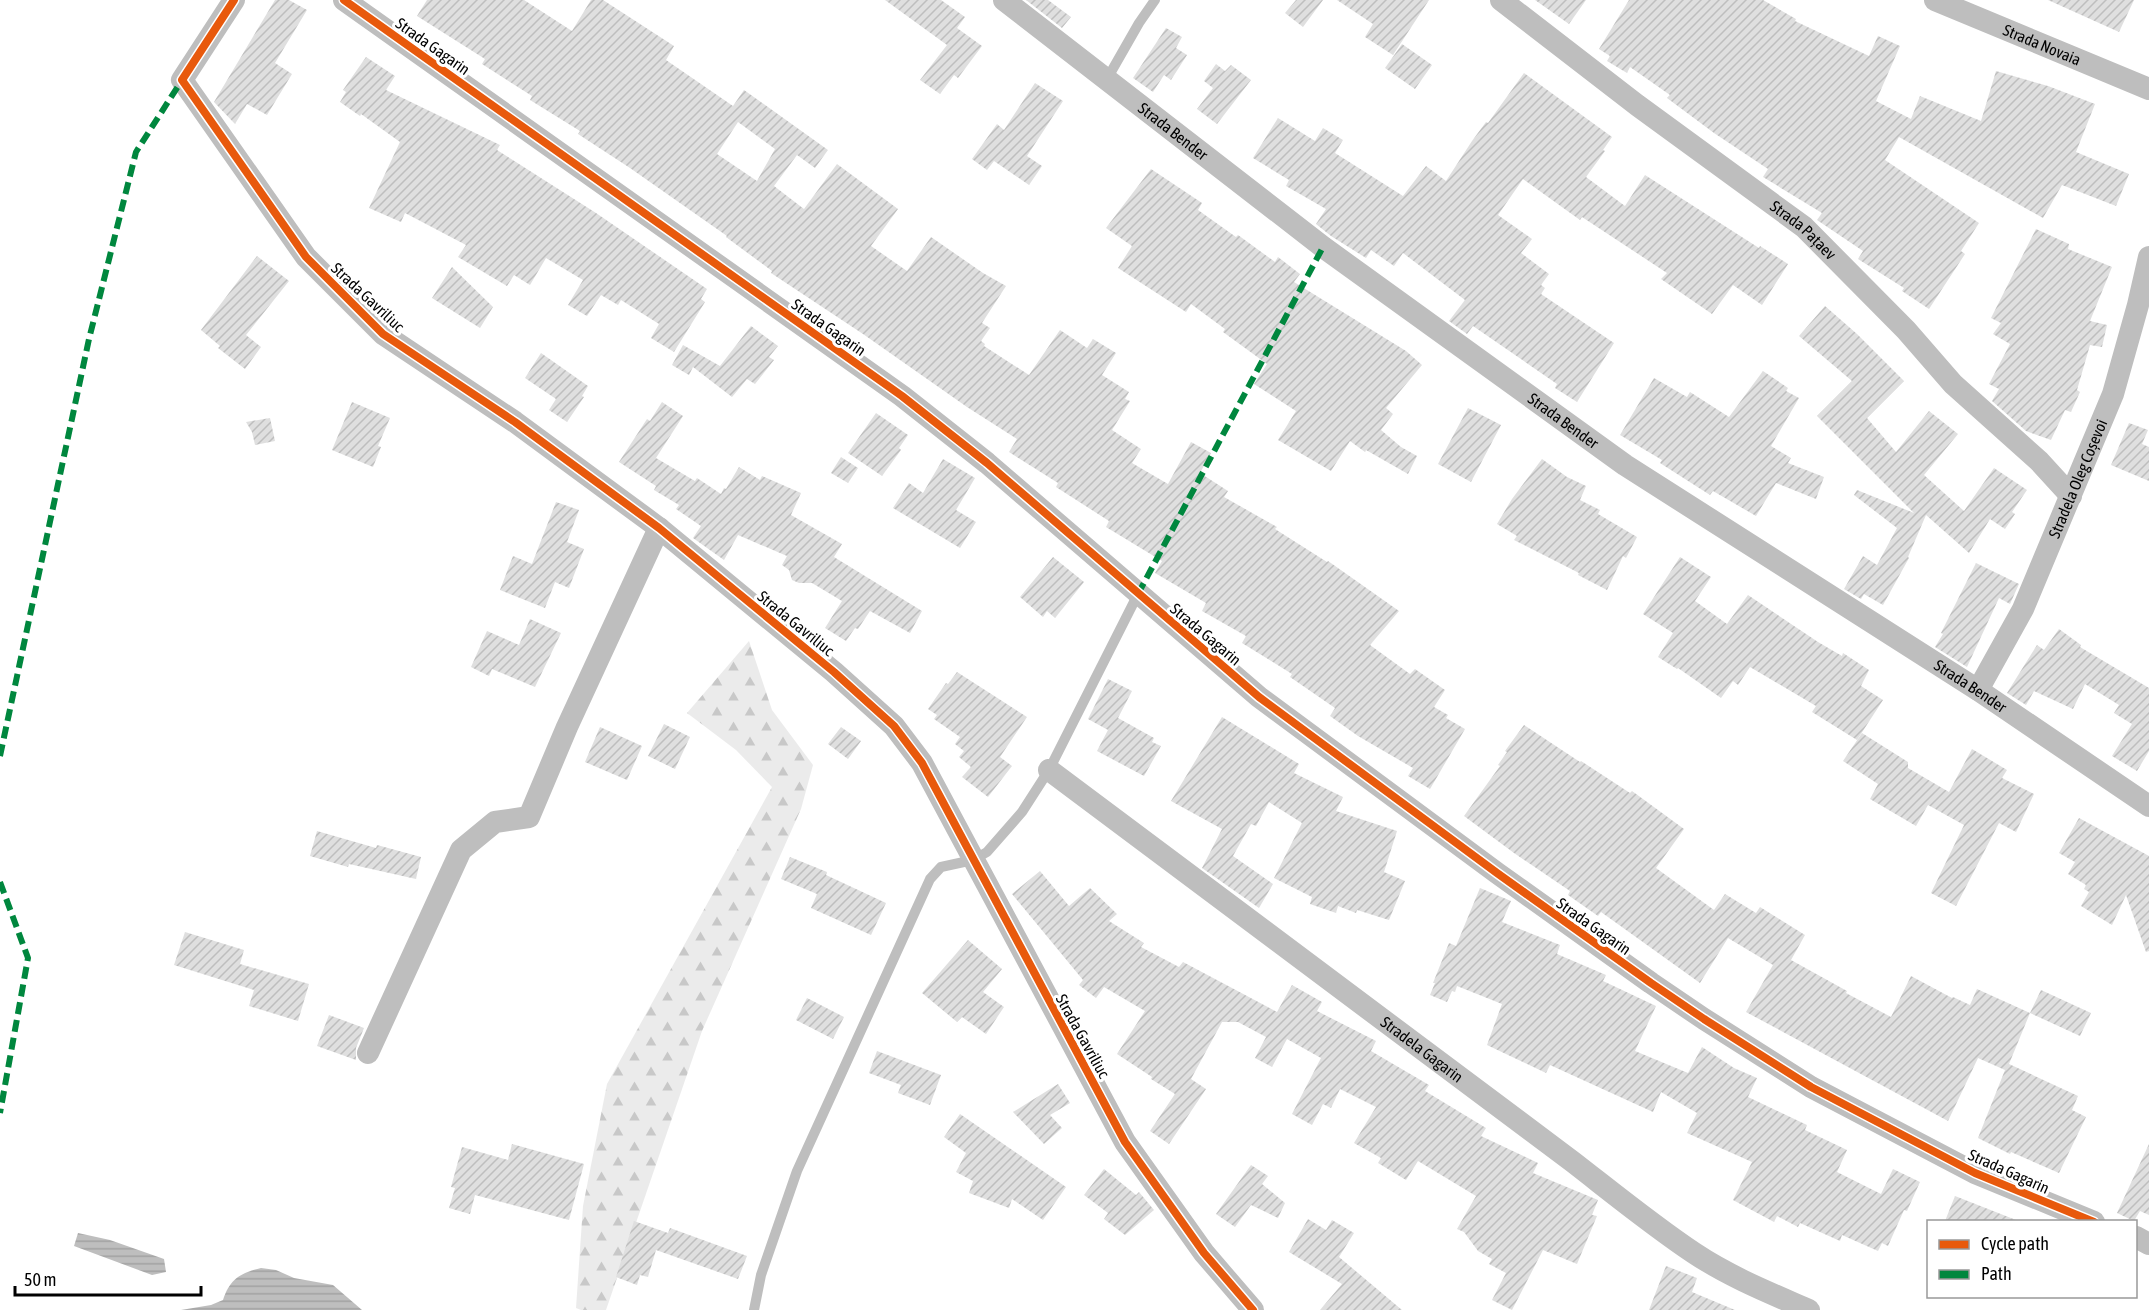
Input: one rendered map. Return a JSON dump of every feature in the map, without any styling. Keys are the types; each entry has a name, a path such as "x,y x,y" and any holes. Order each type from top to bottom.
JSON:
{"street":[{"name":"Strada Gavriliuc","path":"234,0 182,80 306,257 383,334 515,422 659,528 834,672 894,726 922,764 1125,1142 1204,1253 1253,1310"},
{"name":"Strada Gagarin","path":"344,0 902,396 987,463 1259,697 1497,873 1704,1019 1811,1087 1975,1173 2092,1220"},
{"name":"Strada Bender","path":"1004,0 1323,247 1625,465 1978,690 2149,806"},
{"name":"Strada Pațaev","path":"1501,0 1637,105 1804,227 1906,330 1953,384 2039,461 2072,496"},
{"name":"Strada Novaia","path":"1935,0 2149,89"},
{"name":"Stradela Oleg Coșevoi","path":"1978,690 2023,609 2113,394 2149,257"},
{"path":"368,1053 461,850 495,822 529,817 567,728 659,528"},
{"name":"Stradela Gagarin","path":"1049,770 1574,1162 1645,1219 1695,1254 1728,1273 1809,1310"}],"lane":[{"path":"1107,79 1155,0"},
{"path":"754,1310 761,1275 797,1172 930,879 941,867 973,860 987,852 1022,812 1049,770 1138,594"}],"green space":[{"path":"749,641 772,710 813,765 801,809 702,1031 606,1310 581,1310 576,1308 583,1206 607,1084 772,787 736,750 687,713"}],"shaded area":[{"path":"78,1233 110,1240 164,1259 166,1272 152,1275 74,1246"},
{"path":"261,1268 276,1270 294,1278 333,1285 362,1310 181,1310 211,1305 223,1300 229,1287 237,1278"}],"building":[{"path":"275,0 289,0 307,10 275,63 292,74 267,115 247,104 235,124 214,102"},
{"path":"427,0 524,0 572,31 591,0 603,0 674,46 666,60 733,106 744,90 828,150 815,168 797,155 774,186 804,209 837,164 898,209 871,246 907,271 931,237 1006,286 982,323 990,328 981,341 985,344 984,346 1029,375 1060,330 1087,348 1093,339 1116,353 1102,375 1129,392 1125,399 1130,401 1112,430 1141,449 1132,463 1168,484 1191,442 1211,453 1200,473 1228,491 1224,497 1277,527 1275,529 1328,561 1399,611 1370,645 1410,674 1415,669 1445,690 1434,707 1448,715 1446,718 1465,729 1430,789 1408,776 1413,768 1358,736 1330,716 1335,708 1290,677 1292,674 1242,643 1246,636 1202,611 1206,603 1155,573 1162,561 1106,527 1109,521 1056,487 1058,483 1009,452 1017,439 771,273 772,271 727,236 578,134 580,131 530,100 532,96 482,64 485,59 417,16","holes":["738,122 775,149 757,181 717,154"]},
{"path":"885,0 941,0 965,17 957,28 982,46 958,78 954,75 940,94 920,80 947,45"},
{"path":"1026,0 1048,0 1071,17 1062,28"},
{"path":"1296,0 1323,0 1303,27 1285,13"},
{"path":"1337,0 1429,0 1393,55 1365,37 1373,24"},
{"path":"1535,0 1586,0 1569,24"},
{"path":"1629,0 1763,0 1796,19 1795,21 1869,56 1878,36 1900,46 1876,101 1911,119 1920,96 1981,121 1996,71 2048,86 2095,104 2076,152 2129,174 2116,206 2062,185 2043,218 1899,137 1885,160 1979,223 1961,251 1965,254 1929,309 1902,291 1904,288 1858,259 1863,251 1817,220 1822,213 1763,177 1768,169 1714,133 1667,98 1670,95 1630,67 1627,73 1607,61 1610,56 1599,49"},
{"path":"2048,0 2134,0 2119,32"},
{"path":"1166,28 1182,37 1176,48 1187,55 1171,80 1164,75 1153,92 1133,78"},
{"path":"1402,44 1432,65 1415,89 1385,68"},
{"path":"366,57 395,76 386,90 500,145 497,150 596,213 707,289 701,299 705,302 674,352 651,338 659,324 621,300 618,305 601,295 587,316 568,305 583,280 546,258 530,285 514,275 507,286 458,257 466,245 405,213 401,222 369,208 400,142 340,102 346,92 343,90"},
{"path":"1216,64 1225,71 1231,65 1251,80 1217,124 1197,109 1213,88 1204,81"},
{"path":"1524,73 1612,137 1586,177 1625,206 1645,175 1788,264 1762,305 1733,285 1712,314 1661,279 1667,273 1582,217 1580,220 1523,179 1498,215 1532,239 1521,253 1549,274 1541,285 1545,288 1541,294 1614,343 1577,402 1555,388 1557,384 1473,326 1467,334 1449,321 1465,300 1403,253 1394,266 1371,250 1366,258 1331,236 1316,224 1326,209 1286,186 1289,180 1253,158 1278,118 1315,141 1323,128 1343,140 1335,153 1403,196 1426,166 1446,181 1472,141"},
{"path":"1035,83 1063,101 1027,156 1042,166 1029,185 994,161 987,170 972,159 997,124 1004,130"},
{"path":"1151,169 1202,203 1198,210 1236,237 1238,235 1275,262 1278,257 1300,274 1294,282 1406,351 1422,365 1386,408 1393,414 1381,430 1401,447 1417,456 1408,474 1366,450 1365,452 1350,441 1331,471 1278,440 1296,411 1254,384 1267,364 1223,332 1225,329 1191,304 1186,312 1118,268 1132,246 1106,228"},
{"path":"2036,229 2069,244 2068,249 2112,267 2090,321 2107,325 2102,347 2090,345 2077,390 2080,392 2071,412 2065,410 2051,440 2026,431 1992,401 1999,389 1989,384 2010,344 1993,334 2001,323 1991,318"},
{"path":"257,256 289,281 246,335 261,347 245,369 218,348 220,346 201,330"},
{"path":"452,267 493,307 480,328 432,298"},
{"path":"1825,306 1904,381 1867,418 1896,452 1929,411 1958,434 1924,475 1964,511 1994,468 2027,490 2012,512 2015,514 2005,529 1990,519 1969,553 1926,515 1909,558 1883,605 1864,594 1861,599 1844,589 1863,556 1877,565 1897,528 1854,495 1857,490 1914,513 1817,416 1852,381 1799,336"},
{"path":"751,326 778,346 769,357 774,360 755,384 747,379 732,397 693,367 689,375 672,365 683,345 720,366"},
{"path":"541,353 588,386 582,396 584,397 567,422 549,410 556,399 525,378"},
{"path":"1763,371 1788,388 1786,391 1799,398 1771,446 1791,458 1788,463 1824,477 1816,499 1776,483 1756,516 1713,491 1710,495 1660,463 1662,460 1620,435 1654,378 1687,397 1690,392 1729,417"},
{"path":"352,402 390,418 378,446 381,447 373,467 332,450"},
{"path":"662,402 683,416 656,458 695,481 697,478 721,494 739,467 760,480 762,476 801,493 791,515 842,544 834,557 922,611 910,633 870,611 858,629 855,628 846,641 825,628 842,601 812,583 799,583 792,580 789,570 782,565 787,556 738,535 724,560 693,538 701,526 676,509 679,505 654,490 656,486 619,462 647,419 650,421"},
{"path":"1468,408 1501,425 1471,482 1438,464"},
{"path":"876,413 908,435 899,448 901,450 882,476 848,453"},
{"path":"270,418 275,441 255,445 252,432 246,422"},
{"path":"2129,423 2148,430 2142,444 2149,447 2149,481 2111,465"},
{"path":"841,457 858,468 848,483 831,473"},
{"path":"943,459 975,478 956,510 976,522 960,548 893,508 909,483 923,493"},
{"path":"1542,459 1567,477 1586,486 1580,500 1600,510 1598,514 1637,537 1626,558 1623,556 1607,590 1514,540 1517,536 1497,524 1512,499"},
{"path":"556,502 579,510 567,542 584,549 569,588 555,582 545,608 500,590 513,556 532,564"},
{"path":"1053,557 1084,582 1055,618 1047,611 1043,617 1020,597"},
{"path":"1680,557 1711,577 1695,601 1727,624 1748,595 1818,642 1842,656 1843,653 1869,670 1861,686 1883,700 1857,740 1812,712 1816,706 1750,667 1738,685 1733,681 1721,698 1658,657 1673,633 1643,614"},
{"path":"1976,563 2019,584 2010,604 1999,598 1967,667 1935,647"},
{"path":"530,619 561,633 535,687 492,669 489,676 471,667 487,631 519,645"},
{"path":"2059,629 2081,645 2080,647 2149,688 2149,751 2137,771 2112,756 2132,724 2114,713 2119,705 2085,684 2073,709 2034,691 2026,705 2007,693 2037,645 2044,650"},
{"path":"957,672 1027,717 1000,757 1012,766 988,797 962,777 971,767 959,757 964,751 955,744 960,737 934,719 937,715 928,709 946,683 948,684"},
{"path":"1108,679 1132,691 1118,718 1154,738 1152,742 1161,746 1144,776 1097,751 1108,730 1088,719"},
{"path":"1222,717 1299,764 1294,773 1343,797 1336,811 1397,831 1384,872 1405,881 1389,920 1357,910 1356,913 1338,906 1336,913 1310,904 1312,897 1274,878 1302,823 1269,802 1256,826 1251,824 1233,856 1273,884 1259,908 1202,868 1222,829 1171,801"},
{"path":"664,724 690,737 675,769 648,756"},
{"path":"1524,725 1630,793 1632,791 1684,829 1656,868 1714,910 1725,894 1756,913 1760,907 1805,935 1791,960 1847,991 1846,993 1891,1017 1911,976 1970,1005 1977,989 2030,1013 2009,1064 2078,1096 2072,1110 2086,1117 2059,1173 2011,1152 2010,1154 1978,1138 2005,1070 1978,1058 1948,1121 1746,1012 1773,965 1728,938 1700,983 1601,912 1598,916 1568,895 1570,891 1464,816 1500,766 1498,765 1507,752 1505,751"},
{"path":"600,727 642,746 627,780 585,762"},
{"path":"841,727 861,741 848,759 828,744"},
{"path":"1862,733 1908,762 1908,768 1949,792 1972,749 2007,770 2002,778 2034,794 2016,832 1999,823 1956,906 1931,893 1964,825 1928,805 1916,826 1870,799 1878,784 1843,761"},
{"path":"2079,818 2149,856 2149,951 2146,952 2126,895 2112,925 2081,906 2089,892 2084,889 2086,885 2068,874 2075,862 2059,853"},
{"path":"317,831 376,848 377,845 421,857 416,879 349,864 348,867 310,856"},
{"path":"790,857 827,872 826,875 886,903 871,935 811,908 817,894 781,879"},
{"path":"1040,871 1069,906 1090,888 1117,914 1109,921 1144,943 1141,947 1179,967 1183,962 1277,1012 1292,985 1322,1002 1317,1011 1376,1041 1371,1051 1429,1085 1425,1091 1486,1128 1481,1136 1538,1163 1533,1173 1598,1200 1592,1215 1597,1216 1577,1264 1543,1250 1512,1310 1492,1300 1506,1273 1489,1264 1492,1259 1478,1251 1464,1232 1457,1229 1476,1196 1418,1161 1406,1180 1378,1163 1381,1158 1354,1143 1376,1107 1340,1089 1331,1108 1323,1104 1312,1125 1292,1114 1321,1058 1287,1039 1272,1067 1255,1058 1266,1037 1238,1022 1222,1022 1191,1079 1206,1089 1169,1144 1150,1131 1175,1094 1117,1054 1145,1011 1104,987 1096,998 1079,985 1083,980 1012,894"},
{"path":"1480,888 1511,901 1502,922 1560,945 1557,954 1606,975 1603,981 1656,1006 1635,1051 1688,1073 1702,1047 1734,1068 1757,1078 1748,1097 1807,1125 1805,1130 1847,1150 1837,1172 1881,1194 1893,1169 1920,1182 1888,1246 1882,1243 1878,1251 1842,1235 1840,1241 1800,1223 1798,1227 1777,1216 1774,1222 1733,1200 1752,1162 1687,1133 1697,1113 1661,1092 1653,1112 1550,1065 1546,1073 1487,1045 1502,1004 1457,986 1447,1002 1430,995 1449,943 1456,946"},
{"path":"185,932 244,950 240,964 309,984 298,1021 249,1006 254,990 174,965"},
{"path":"968,940 1002,969 983,992 1004,1007 986,1034 962,1017 957,1022 922,993"},
{"path":"2041,990 2091,1013 2080,1036 2030,1013"},
{"path":"807,998 844,1017 833,1039 796,1020"},
{"path":"329,1015 364,1028 356,1048 356,1060 317,1046"},
{"path":"877,1051 941,1075 930,1105 898,1093 901,1085 869,1073"},
{"path":"1058,1084 1070,1103 1050,1115 1062,1128 1044,1144 1013,1112"},
{"path":"960,1114 1066,1187 1043,1220 1012,1199 1009,1208 969,1193 973,1181 956,1172 966,1153 944,1137"},
{"path":"512,1144 584,1164 569,1220 475,1195 470,1214 449,1208 455,1188 451,1187 462,1147 508,1160"},
{"path":"2149,1144 2149,1215 2140,1211 2135,1220 2132,1220 2117,1213"},
{"path":"1251,1165 1268,1176 1262,1184 1285,1203 1278,1218 1251,1205 1235,1227 1216,1214"},
{"path":"1104,1169 1136,1195 1139,1192 1154,1210 1125,1235 1104,1219 1108,1213 1084,1195"},
{"path":"1955,1196 2016,1220 1945,1220"},
{"path":"1308,1219 1326,1230 1332,1220 1354,1233 1339,1257 1402,1310 1320,1310 1342,1284 1289,1252"},
{"path":"634,1221 668,1233 670,1228 747,1256 738,1279 656,1250 648,1277 640,1275 637,1285 616,1277"},
{"path":"1666,1266 1697,1278 1692,1292 1735,1310 1649,1310"}],"marked path":[{"path":"0,756 89,339 136,152 182,80"},
{"path":"1138,594 1323,247"},
{"path":"0,882 28,958 0,1113"}],"cycle path":[{"path":"234,0 182,80 306,257 383,334 515,422 659,528 834,672 894,726 922,763 1125,1142 1204,1253 1253,1310"},
{"path":"344,0 902,396 987,463 1259,697 1497,873 1651,983 1811,1087 1975,1173 2089,1220"}]}
